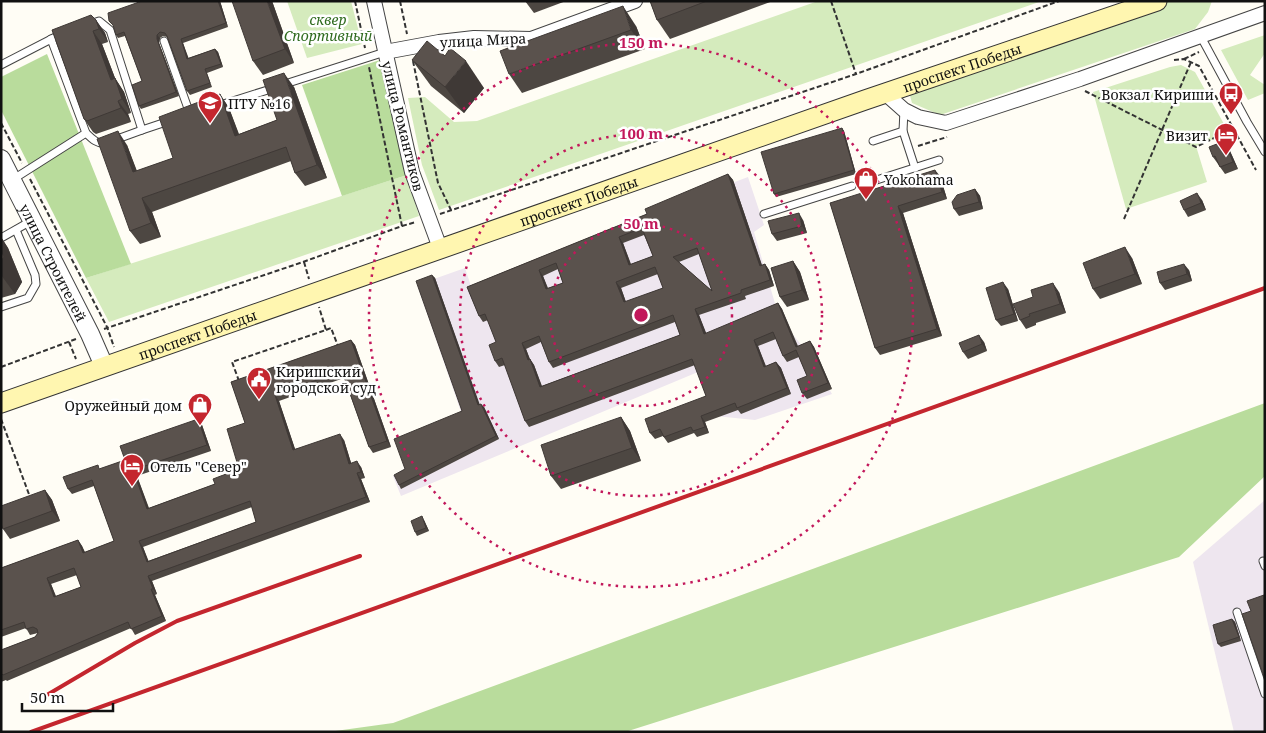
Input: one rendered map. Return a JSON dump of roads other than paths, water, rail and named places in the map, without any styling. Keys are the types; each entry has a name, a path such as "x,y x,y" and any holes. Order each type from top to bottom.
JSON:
{"main road":[{"name":"проспект Победы","path":"1,389 281,306 438,244 852,93 1122,1"},
{"name":"проспект Победы","path":"438,244 886,91 1157,1"},
{"name":"проспект Победы","path":"1,403 106,357"}],"street":[{"name":"улица Романтиков","path":"374,1 412,172 438,244"},
{"name":"улица Мира","path":"385,52 474,38 531,39 635,1"},
{"path":"886,91 904,110 918,117 946,123 1080,79 1265,13"},
{"name":"улица Строителей","path":"1,159 19,176 33,220 106,357"}],"lane":[{"path":"84,26 99,21 110,30 142,130"},
{"path":"1,65 68,31"},
{"path":"1200,35 1265,152"},
{"path":"51,39 86,134 94,141 104,144 174,119"},
{"path":"164,42 191,114"},
{"path":"208,109 385,52"},
{"path":"904,110 903,131 915,168"},
{"path":"182,117 199,111"},
{"path":"873,141 903,131"},
{"path":"19,176 86,134"},
{"path":"862,185 939,160"},
{"path":"764,214 852,186"},
{"path":"1,238 33,220"},
{"path":"1,307 28,298 36,284 35,274 16,230"},
{"path":"1238,612 1265,694"}],"railway":[{"path":"31,732 1265,288"},
{"path":"35,702 135,643 177,621 360,556"}],"place":[{"name":"Вокзал Кириши","path":"1231,115"},
{"name":"ПТУ №16","path":"210,124"},
{"name":"Визит","path":"1226,156"},
{"name":"Yokohama","path":"866,200"},
{"name":"Киришский городской суд","path":"259,400"},
{"name":"Оружейный дом","path":"200,426"},
{"name":"Отель \"Север\"","path":"132,487"}],"park label":[{"name":"сквер Спортивный","path":"328,28"}]}
